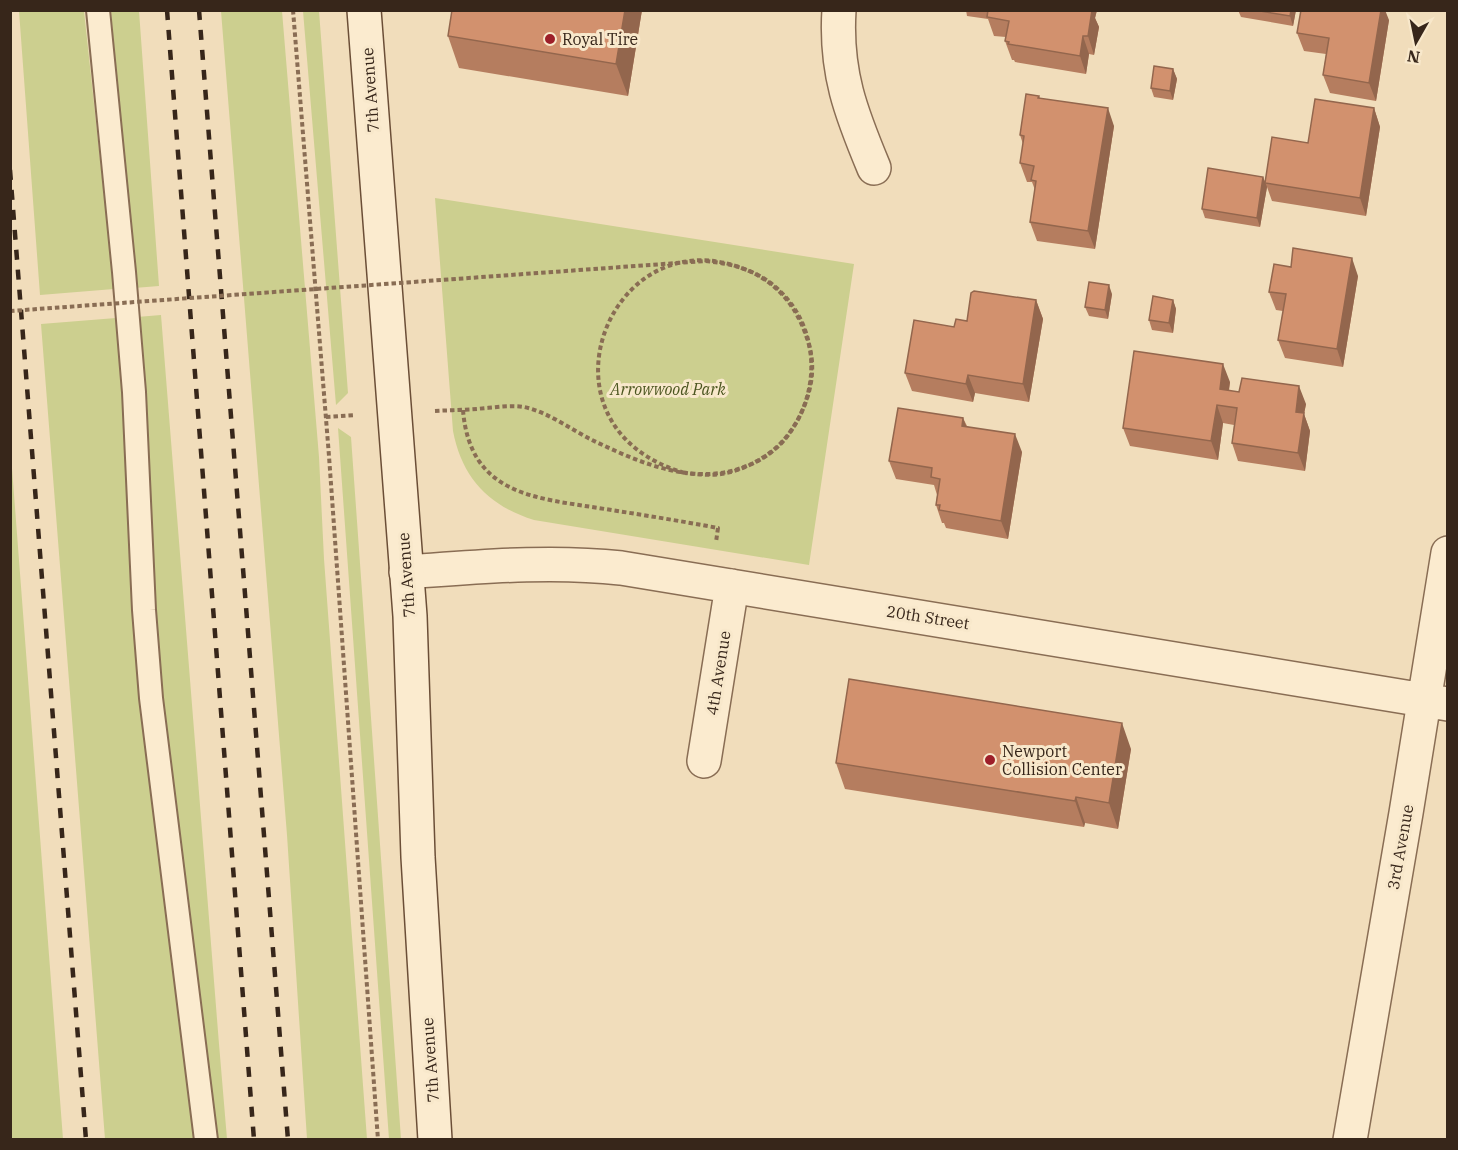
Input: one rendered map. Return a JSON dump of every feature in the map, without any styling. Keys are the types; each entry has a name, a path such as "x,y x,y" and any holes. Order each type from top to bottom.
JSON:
{"street":[{"name":"7th Avenue","path":"364,10 412,656 418,857 435,1140"},
{"path":"839,10 838,43 847,99 874,168"},
{"name":"3rd Avenue","path":"1350,1140 1406,813 1435,702 1448,553"},
{"name":"20th Street","path":"406,572 534,564 587,564 1435,702"},
{"name":"4th Avenue","path":"704,761 732,586"}],"lane":[{"path":"98,10 133,380 144,610 151,698 206,1140"}],"path":[{"path":"293,10 329,456 378,1140"},
{"path":"10,311 705,261"},
{"path":"705,261 724,262 759,275 787,299 798,314 806,331 812,369 806,405 786,438 758,461 722,474 685,473 666,468 649,460 634,449 610,419 603,402 597,366 604,329 623,298 652,275 687,262 705,261"},
{"path":"685,473 633,459 544,414 525,407 463,410 468,441 479,462 500,481 519,492 544,499 718,528"}],"green space":[{"path":"19,11 84,11 114,289 40,295"},
{"path":"111,11 139,11 159,286 134,288"},
{"path":"221,11 282,11 319,457 324,559 367,1139 307,1139 287,835"},
{"path":"303,11 319,11 348,393 336,405"},
{"name":"Arrowwood Park","path":"435,198 854,264 809,565 534,520 504,507 480,488 463,463 453,431"},
{"path":"161,315 227,1139 216,1139 165,747 152,586 137,317"},
{"path":"116,318 195,1139 105,1139 41,324"},
{"path":"338,428 351,437 401,1139 389,1139"},
{"path":"11,455 63,1139 11,1139"}],"building":[{"path":"452,10 625,10 616,64 448,36"},
{"path":"988,10 1092,10 1088,36 1083,36 1080,56 1008,44 1009,42 1005,41 1009,21 987,17"},
{"path":"1254,10 1291,10 1290,16"},
{"path":"1301,10 1381,10 1369,83 1323,75 1329,38 1297,33"},
{"path":"1154,66 1173,69 1170,91 1151,88"},
{"path":"1026,94 1039,96 1038,98 1108,108 1088,231 1030,222 1036,181 1031,180 1034,166 1020,163 1024,136 1020,135"},
{"path":"1315,99 1374,108 1360,198 1265,183 1272,137 1308,143"},
{"path":"1208,168 1263,177 1257,218 1202,209"},
{"path":"1293,248 1352,258 1337,349 1278,340 1286,294 1269,292 1274,264 1291,267"},
{"path":"1089,282 1109,285 1105,310 1085,307"},
{"path":"974,291 1036,300 1023,384 968,375 966,384 905,373 914,320 954,327 956,319 967,321 971,293"},
{"path":"1153,296 1173,300 1169,323 1149,320"},
{"path":"1134,351 1223,364 1220,389 1239,392 1242,378 1299,386 1296,412 1304,413 1298,453 1232,443 1237,408 1217,405 1211,441 1123,428"},
{"path":"898,408 963,418 962,426 1015,434 1001,521 939,510 940,505 936,505 940,479 931,477 932,468 889,461"},
{"name":"Newport Collision Center","path":"849,679 1122,723 1109,803 1076,797 1075,801 836,763"}],"railway":[{"path":"167,10 254,1140"},
{"path":"199,10 288,1140"},
{"path":"10,170 86,1140"}],"place":[{"name":"Royal Tire","path":"550,39"},
{"name":"Newport Collision Center","path":"990,760"}]}
